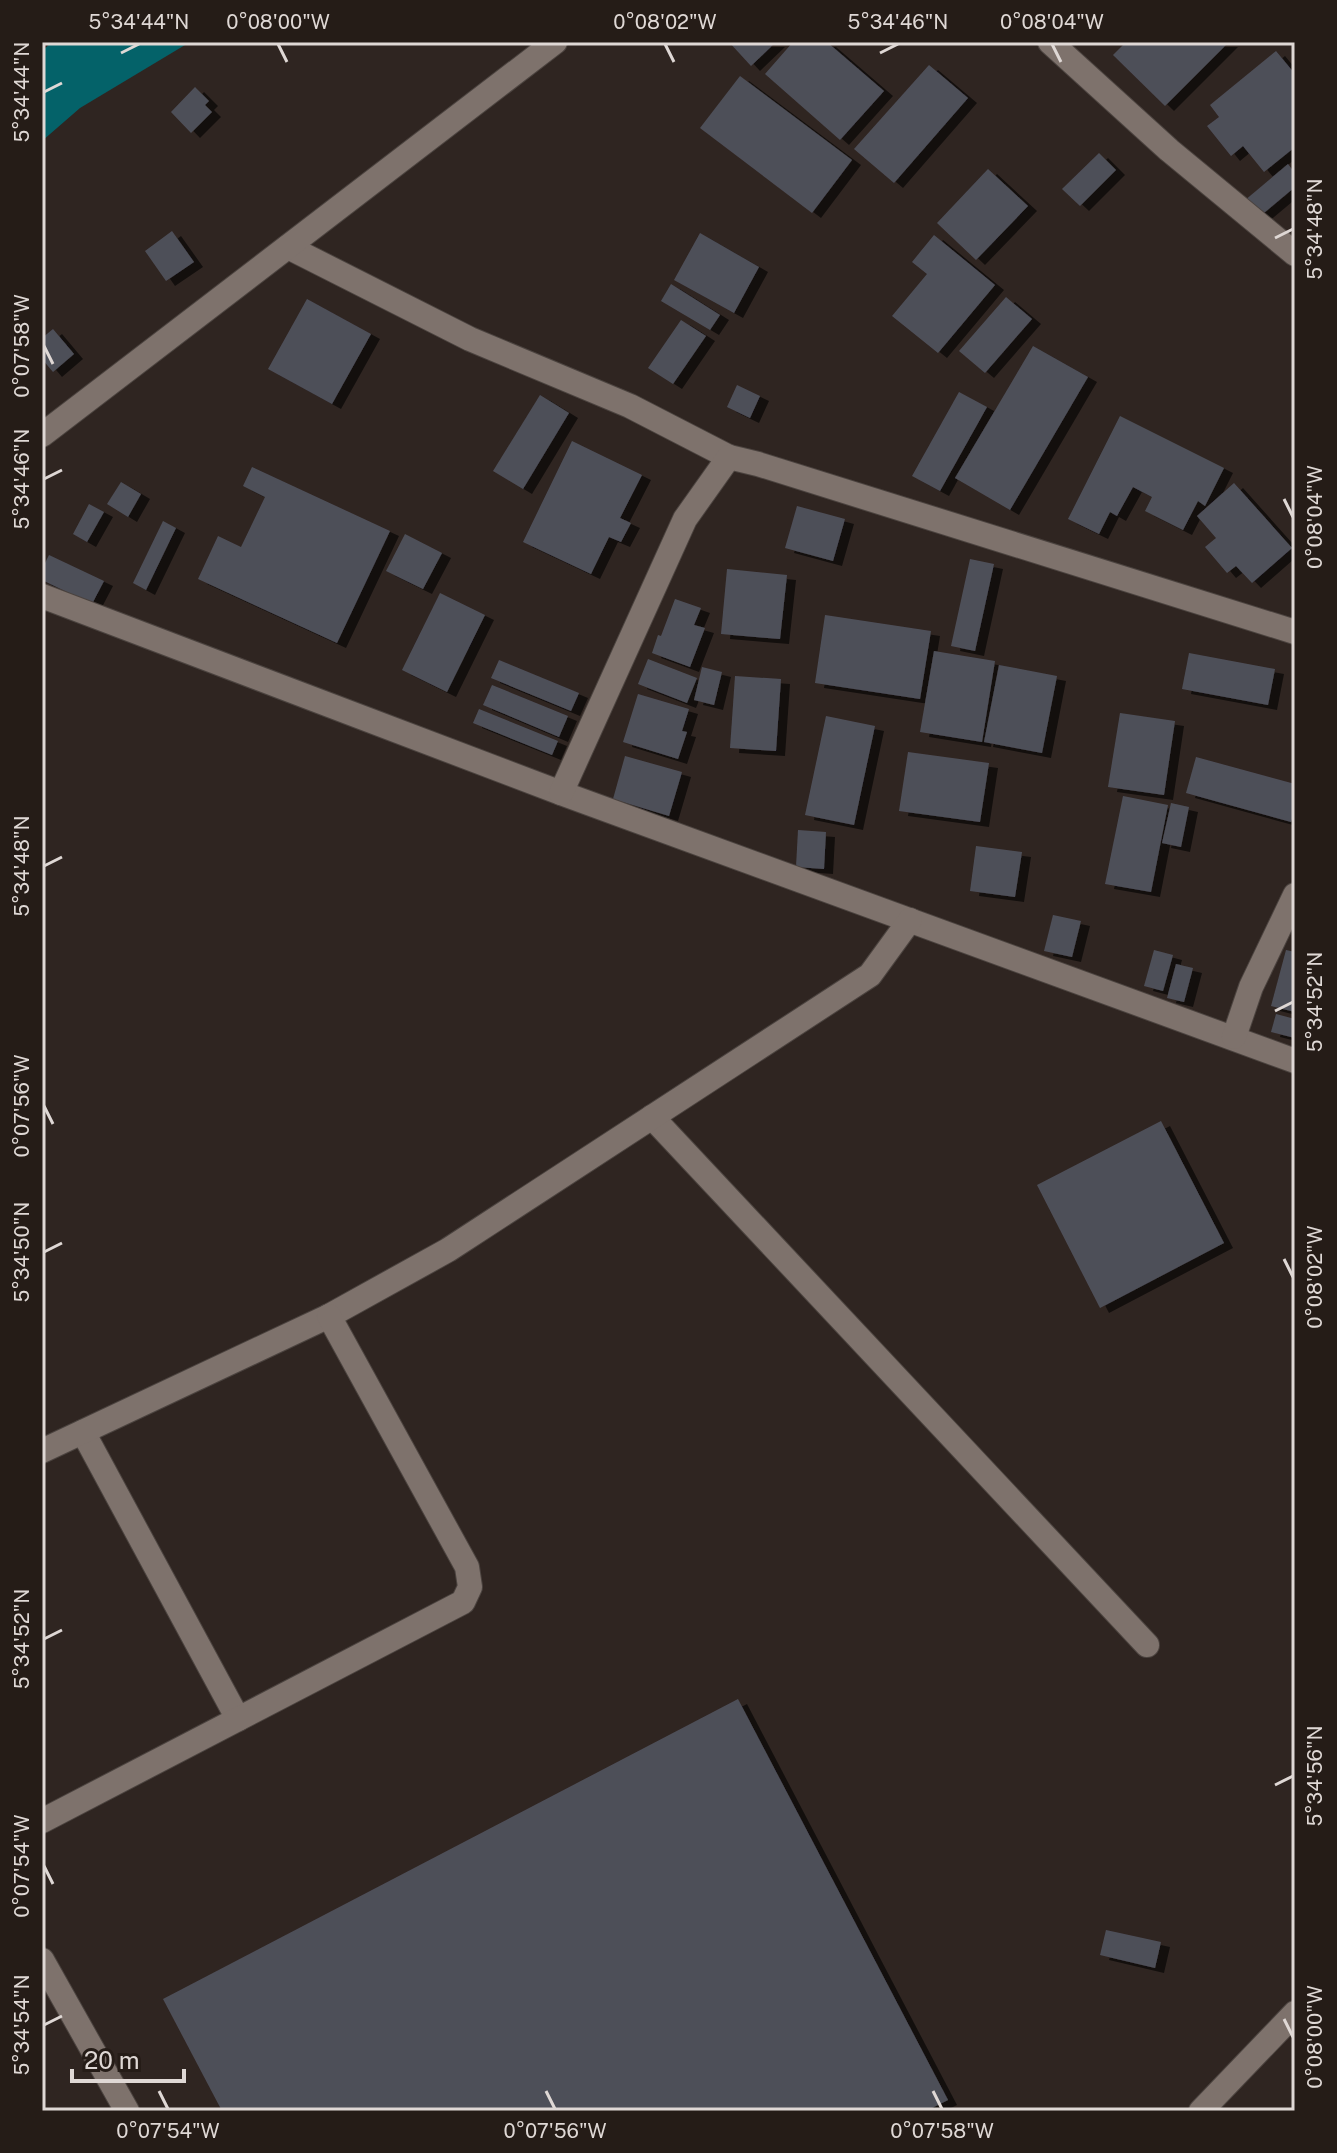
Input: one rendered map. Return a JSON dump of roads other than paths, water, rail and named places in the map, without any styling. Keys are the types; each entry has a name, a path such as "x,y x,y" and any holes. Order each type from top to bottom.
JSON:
{"street":[{"path":"42,435 555,42"},
{"path":"1050,42 1169,150 1295,254"},
{"path":"288,247 470,339 630,406 729,457 773,468 1295,632"},
{"path":"561,793 685,519 729,457"},
{"path":"42,596 561,793 1295,1061"},
{"path":"1234,1037 1251,987 1295,895"},
{"path":"42,1451 329,1316 448,1250 870,975 910,920"},
{"path":"652,1117 1147,1645"},
{"path":"42,1821 463,1602 470,1587 467,1567 329,1316"},
{"path":"83,1432 238,1719"},
{"path":"42,1960 127,2111"},
{"path":"1201,2111 1295,2013"}],"water":[{"path":"52,42 190,42 80,108 42,141 42,51"}]}
